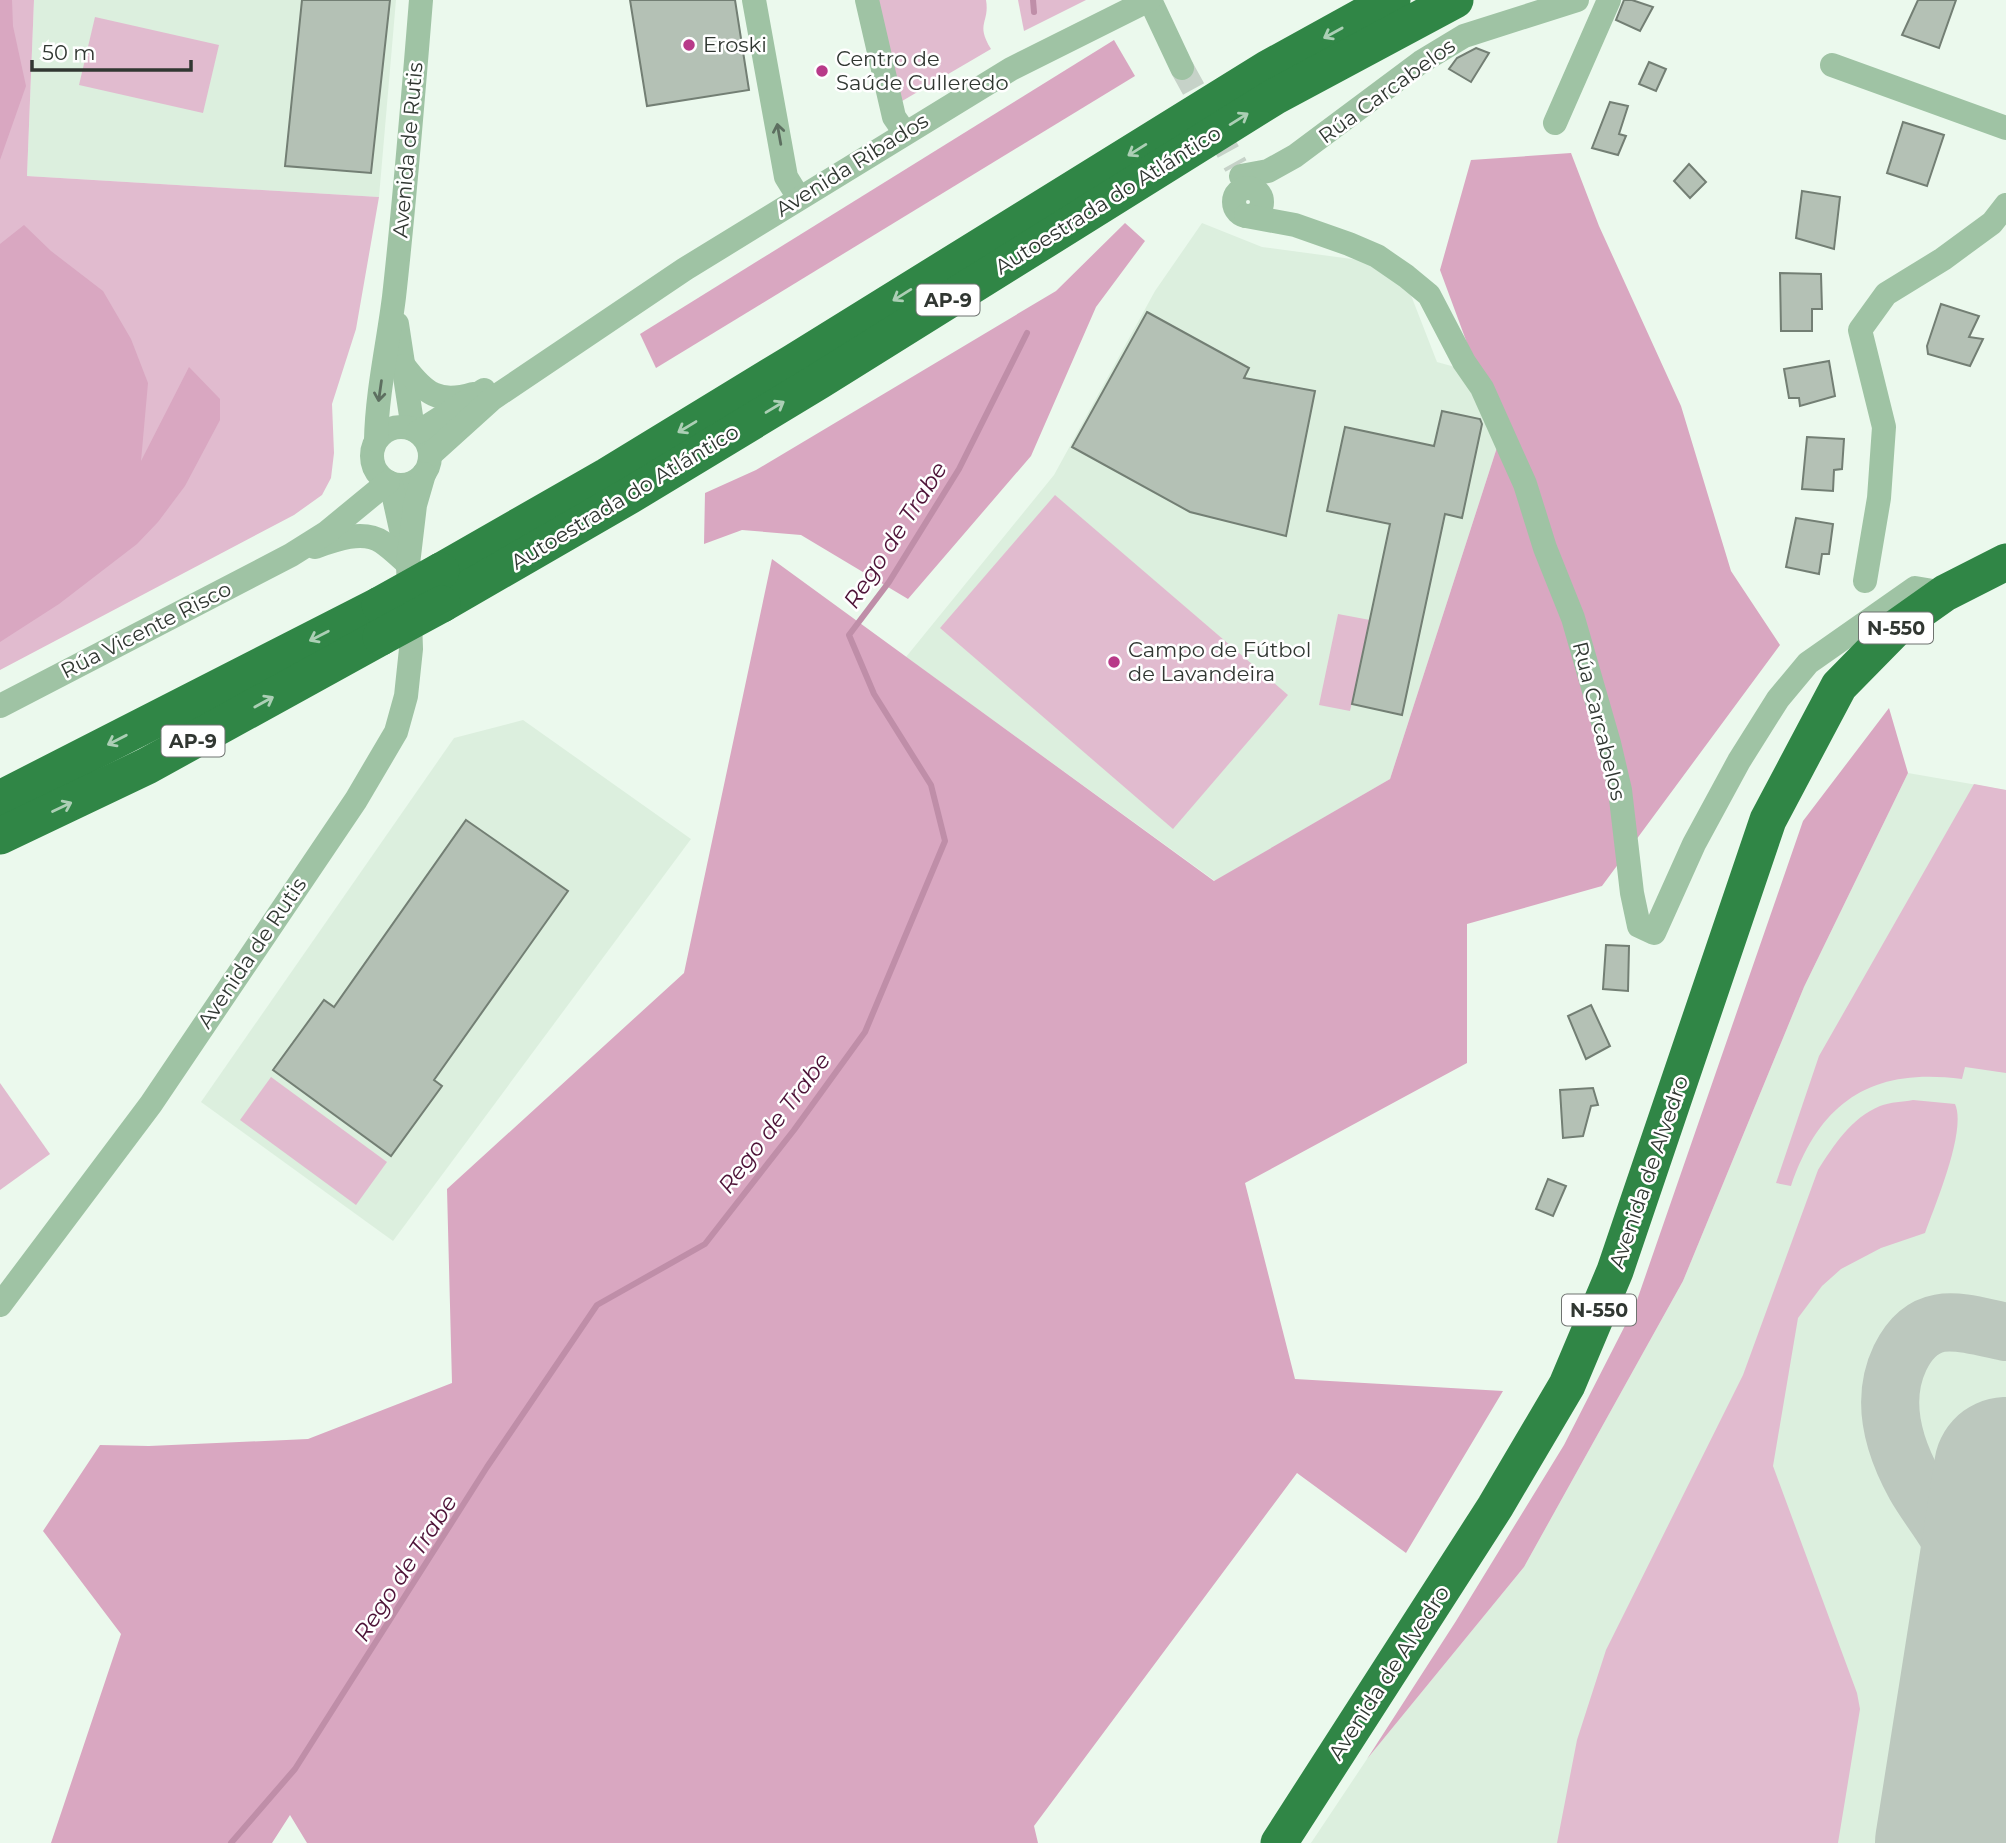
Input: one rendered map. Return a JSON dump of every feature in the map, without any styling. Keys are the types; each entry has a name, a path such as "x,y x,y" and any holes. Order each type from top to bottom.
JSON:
{"highway":[{"name":"Autoestrada do Atlántico","path":"430,580 607,476 1267,69 1392,0"},
{"name":"Autoestrada do Atlántico","path":"430,580 629,496 819,381 1273,97 1455,0"},
{"name":"Avenida de Alvedro","path":"1279,1843 1488,1518 1567,1385 1615,1271 1768,820 1839,686 1897,627 1945,593 2006,562"},
{"name":"AP-9","path":"0,836 147,766 381,621 430,580"},
{"name":"Avenida de Alvedro","path":"1816,727 1845,701 1876,666 1931,625 1983,597 2006,589"},
{"name":"AP-9","path":"0,799 381,621"}],"street":[{"name":"Avenida de Rutis","path":"376,440 377,414 394,299 421,0"},
{"path":"754,0 786,177 799,198"},
{"path":"867,0 894,117 905,133"},
{"path":"1150,0 1182,68"},
{"name":"Avenida Ribados","path":"427,464 488,402 565,348 799,198 1011,69 1150,0"},
{"name":"Rúa Carcabelos","path":"1577,0 1464,36 1421,62 1246,189 1294,225 1377,256 1429,295 1459,352 1482,388 1525,484 1545,548 1573,618 1620,790 1632,893 1639,926 1654,933 1694,844 1739,761 1778,699 1808,663 1915,588 1945,593"},
{"path":"1555,123 1609,0"},
{"path":"1832,65 2006,128"},
{"path":"1865,581 1879,498 1884,427 1860,330 1886,294 1943,259 1992,223 2006,205"},
{"name":"Avenida de Rutis","path":"394,299 415,431"},
{"name":"Avenida Ribados","path":"415,431 481,391 565,348"},
{"path":"404,366 420,387 437,396 454,399 481,391"},
{"path":"399,426 415,431 427,442 427,464 409,484 384,477 372,448 376,440 399,426"},
{"name":"Avenida de Rutis","path":"0,1305 151,1104 356,800 396,732 406,696 411,649 430,580 415,505 427,464"},
{"name":"Avenida de Rutis","path":"384,477 430,580"},
{"name":"Rúa Vicente Risco","path":"0,706 291,555 340,507 384,477"},
{"path":"291,555 338,538 357,536 380,540 430,580"}],"shaded area":[{"path":"0,0 34,0 27,176 379,197 356,329 332,404 334,453 331,478 322,495 294,515 0,670"},
{"path":"0,0 12,0 13,26 26,86 0,160"},
{"path":"34,0 396,0 379,197 27,176"},
{"path":"877,0 986,0 983,28 991,49 897,104"},
{"path":"1018,0 1086,0 1024,31"},
{"path":"95,17 219,45 203,113 79,85"},
{"path":"1114,40 1135,76 656,368 640,334"},
{"path":"1571,153 1599,226 1681,406 1731,571 1780,645 1602,886 1467,924 1467,1063 1245,1183 1295,1379 1503,1391 1406,1553 1297,1473 1034,1826 1038,1843 307,1843 290,1815 272,1843 51,1843 121,1634 43,1531 100,1445 149,1446 308,1439 452,1383 447,1189 684,973 772,559 1214,881 1390,779 1501,435 1440,270 1471,160"},
{"path":"1125,223 1145,241 1096,307 1031,456 908,599 801,535 742,530 704,544 705,493 756,470 1056,291"},
{"path":"1202,223 1262,247 1367,261 1407,285 1437,362 1455,367 1501,435 1390,779 1215,881 906,657 1054,475 1155,291"},
{"path":"24,225 51,251 103,291 131,339 148,383 141,461 189,367 220,399 220,420 185,486 158,522 137,544 59,604 0,642 0,244"},
{"name":"Campo de Fútbol de Lavandeira","path":"1055,495 1288,695 1173,829 940,628"},
{"path":"1338,614 1370,620 1350,711 1319,705"},
{"path":"1889,708 1908,773 1804,987 1683,1281 1524,1567 1367,1759 1564,1445 1635,1306 1803,821"},
{"path":"523,720 691,839 393,1241 201,1102 454,738"},
{"path":"1908,773 2006,790 2006,1843 1311,1843 1367,1759 1524,1567 1683,1281 1804,987"},
{"path":"1974,784 2006,790 2006,1073 1965,1067 1962,1079 1901,1079 1876,1085 1854,1096 1834,1112 1817,1132 1791,1186 1776,1183 1819,1056"},
{"path":"271,1077 387,1162 356,1205 240,1120"},
{"path":"0,1083 50,1154 0,1190"},
{"path":"1913,1100 1955,1104 1958,1116 1948,1168 1925,1233 1881,1248 1841,1269 1822,1286 1798,1318 1773,1466 1857,1693 1860,1709 1838,1843 1557,1843 1577,1740 1606,1650 1743,1375 1818,1170 1837,1142 1860,1118 1884,1105"}],"building":[{"path":"302,0 390,0 371,173 285,166"},
{"name":"Eroski","path":"630,0 735,0 749,90 647,106"},
{"path":"1624,0 1653,7 1640,31 1616,20"},
{"path":"1918,0 1956,0 1939,48 1902,35"},
{"path":"1476,48 1489,53 1471,82 1449,69 1457,58"},
{"path":"1649,62 1666,69 1656,91 1639,84"},
{"path":"1610,102 1628,106 1619,134 1626,136 1618,155 1592,148"},
{"path":"1903,122 1944,135 1927,186 1887,173"},
{"path":"1689,164 1706,182 1690,198 1674,181"},
{"path":"1802,191 1840,197 1834,249 1796,238"},
{"path":"1780,273 1821,274 1822,309 1812,309 1812,331 1781,331"},
{"path":"1941,304 1979,316 1969,337 1983,339 1970,366 1928,354 1927,346"},
{"path":"1147,312 1249,368 1244,378 1315,391 1286,536 1190,512 1072,447"},
{"path":"1829,361 1835,396 1800,406 1799,398 1789,398 1784,369"},
{"path":"1442,411 1480,419 1482,424 1462,518 1445,514 1402,715 1352,704 1390,524 1327,511 1345,427 1434,446"},
{"path":"1807,437 1844,439 1842,469 1834,470 1833,491 1802,489"},
{"path":"1796,518 1833,524 1829,554 1822,554 1819,574 1786,567"},
{"path":"466,820 568,891 434,1080 442,1086 391,1156 273,1070 324,1000 334,1007"},
{"path":"1606,945 1629,946 1628,991 1603,989"},
{"path":"1591,1005 1610,1046 1586,1059 1568,1016"},
{"path":"1593,1088 1598,1105 1591,1106 1583,1136 1563,1138 1560,1090"},
{"path":"1548,1179 1566,1186 1553,1216 1536,1209"}],"waterway":[{"name":"Rego de Trabe","path":"1033,0 1034,12"},
{"name":"Rego de Trabe","path":"231,1843 295,1769 487,1467 597,1305 705,1244 794,1130 865,1032 945,841 931,785 874,694 849,635 889,582 959,469 1027,333"}],"taxiway":[{"path":"1976,1656 1971,1590 1953,1543 1907,1470 1895,1438 1890,1406 1891,1390 1900,1358 1921,1331 1946,1322 2006,1332"}],"runway":[{"path":"1947,1843 2006,1469"}],"tunnel":[{"path":"1182,68 1236,166"}],"place":[{"name":"Eroski","path":"689,45"},
{"name":"Centro de Saúde Culleredo","path":"822,71"},
{"name":"Campo de Fútbol de Lavandeira","path":"1114,662"}]}
